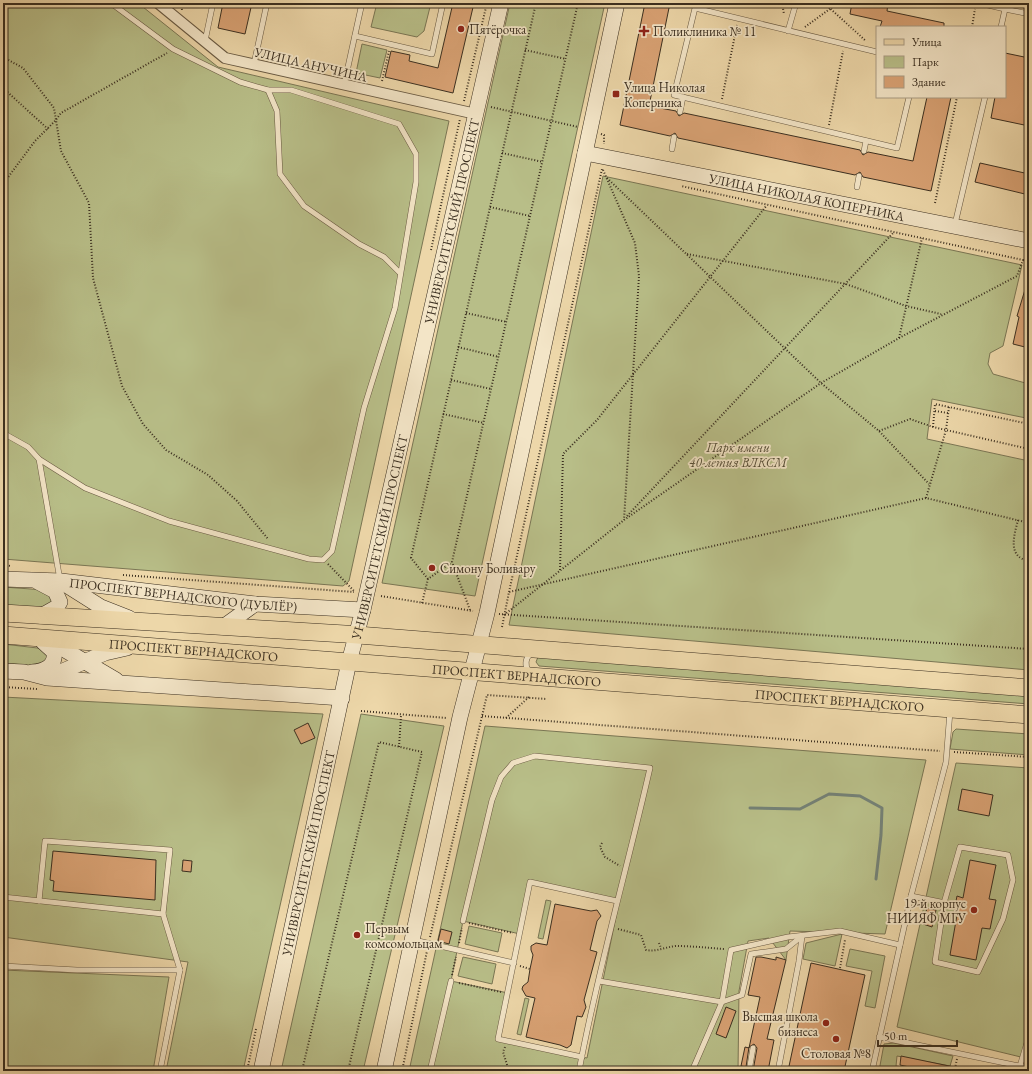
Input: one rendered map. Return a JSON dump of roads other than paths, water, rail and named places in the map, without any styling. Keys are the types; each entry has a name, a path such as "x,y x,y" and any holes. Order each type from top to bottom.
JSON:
{"main road":[{"name":"УНИВЕРСИТЕТСКИЙ ПРОСПЕКТ","path":"261,1071 349,662 363,610 501,3"},
{"path":"384,1071 460,717 480,644 617,3"},
{"name":"УЛИЦА НИКОЛАЯ КОПЕРНИКА","path":"585,153 605,165 954,226 1029,241"},
{"name":"ПРОСПЕКТ ВЕРНАДСКОГО (ДУБЛЁР)","path":"3,579 60,581 255,604 363,610"},
{"path":"33,580 47,586 58,596 60,602 57,607 41,616"},
{"path":"60,581 101,607 140,621"},
{"path":"223,628 255,604"},
{"name":"ПРОСПЕКТ ВЕРНАДСКОГО","path":"3,613 140,621 223,628 357,635 1029,688"},
{"name":"ПРОСПЕКТ ВЕРНАДСКОГО","path":"3,635 472,673 1029,715"},
{"path":"35,638 65,650 83,662 120,682"},
{"path":"3,671 40,671 46,669 52,664 55,659 54,652 48,646 35,638"},
{"path":"47,678 105,652 142,646"},
{"path":"24,672 47,678 342,698"}],"street":[{"name":"УЛИЦА АНУЧИНА","path":"158,3 225,58 344,85 477,109"}],"lane":[{"path":"3,433 28,447 39,459 85,488 169,521 309,559 323,560 332,551 364,408 394,308 416,182 416,154 399,124 291,90 268,90 240,82 173,49 110,3"},
{"path":"205,41 213,3"},
{"path":"254,64 267,3"},
{"path":"344,85 362,3"},
{"path":"355,36 432,54 443,3"},
{"path":"788,31 796,3"},
{"path":"978,3 1029,14"},
{"path":"876,52 695,8 674,95 897,148 909,98"},
{"path":"1001,26 1005,9"},
{"path":"268,90 277,111 280,174 304,206 359,244 384,256 400,273"},
{"path":"680,112 683,97"},
{"path":"954,226 985,98"},
{"path":"672,149 674,137"},
{"path":"864,151 866,141"},
{"path":"857,186 859,176"},
{"path":"39,459 60,581"},
{"path":"540,678 528,670 526,660 531,653 541,649"},
{"path":"872,1071 911,896 946,762 950,709"},
{"path":"463,921 492,800 501,777 513,763 535,756 650,768 627,868 617,901 579,1071"},
{"path":"39,901 45,841 170,850 163,914 180,970 160,1071"},
{"path":"960,847 1008,855 1013,880 1003,919 978,972 936,962 944,903 960,847"},
{"path":"582,1057 498,1040 530,882 617,901"},
{"path":"911,896 955,905"},
{"path":"3,897 163,914"},
{"path":"692,1071 722,1002 731,950 788,937 840,931 900,945"},
{"path":"599,981 722,1002 742,995 751,954 786,949 802,936"},
{"path":"778,1071 799,961 802,936"},
{"path":"412,940 514,963"},
{"path":"3,966 77,970 180,970"},
{"path":"430,1071 451,981"},
{"path":"1020,1066 1029,1036"},
{"path":"879,1037 1029,1068"},
{"path":"749,1071 753,1048"}],"waterway":[{"path":"750,808 800,809 829,794 860,796 882,808 881,835 876,879"}],"place":[{"name":"Пятёрочка","path":"461,29"},
{"name":"Поликлиника № 11","path":"644,31"},
{"name":"Улица Николая Коперника","path":"616,94"},
{"name":"Симону Боливару","path":"432,568"},
{"name":"19-й корпус НИИЯФ МГУ","path":"974,910"},
{"name":"Первым комсомольцам","path":"357,935"},
{"name":"Высшая школа бизнеса","path":"826,1023"},
{"name":"Столовая №8","path":"836,1039"}],"park label":[{"name":"Парк имени 40-летия ВЛКСМ","path":"738,454"}]}
